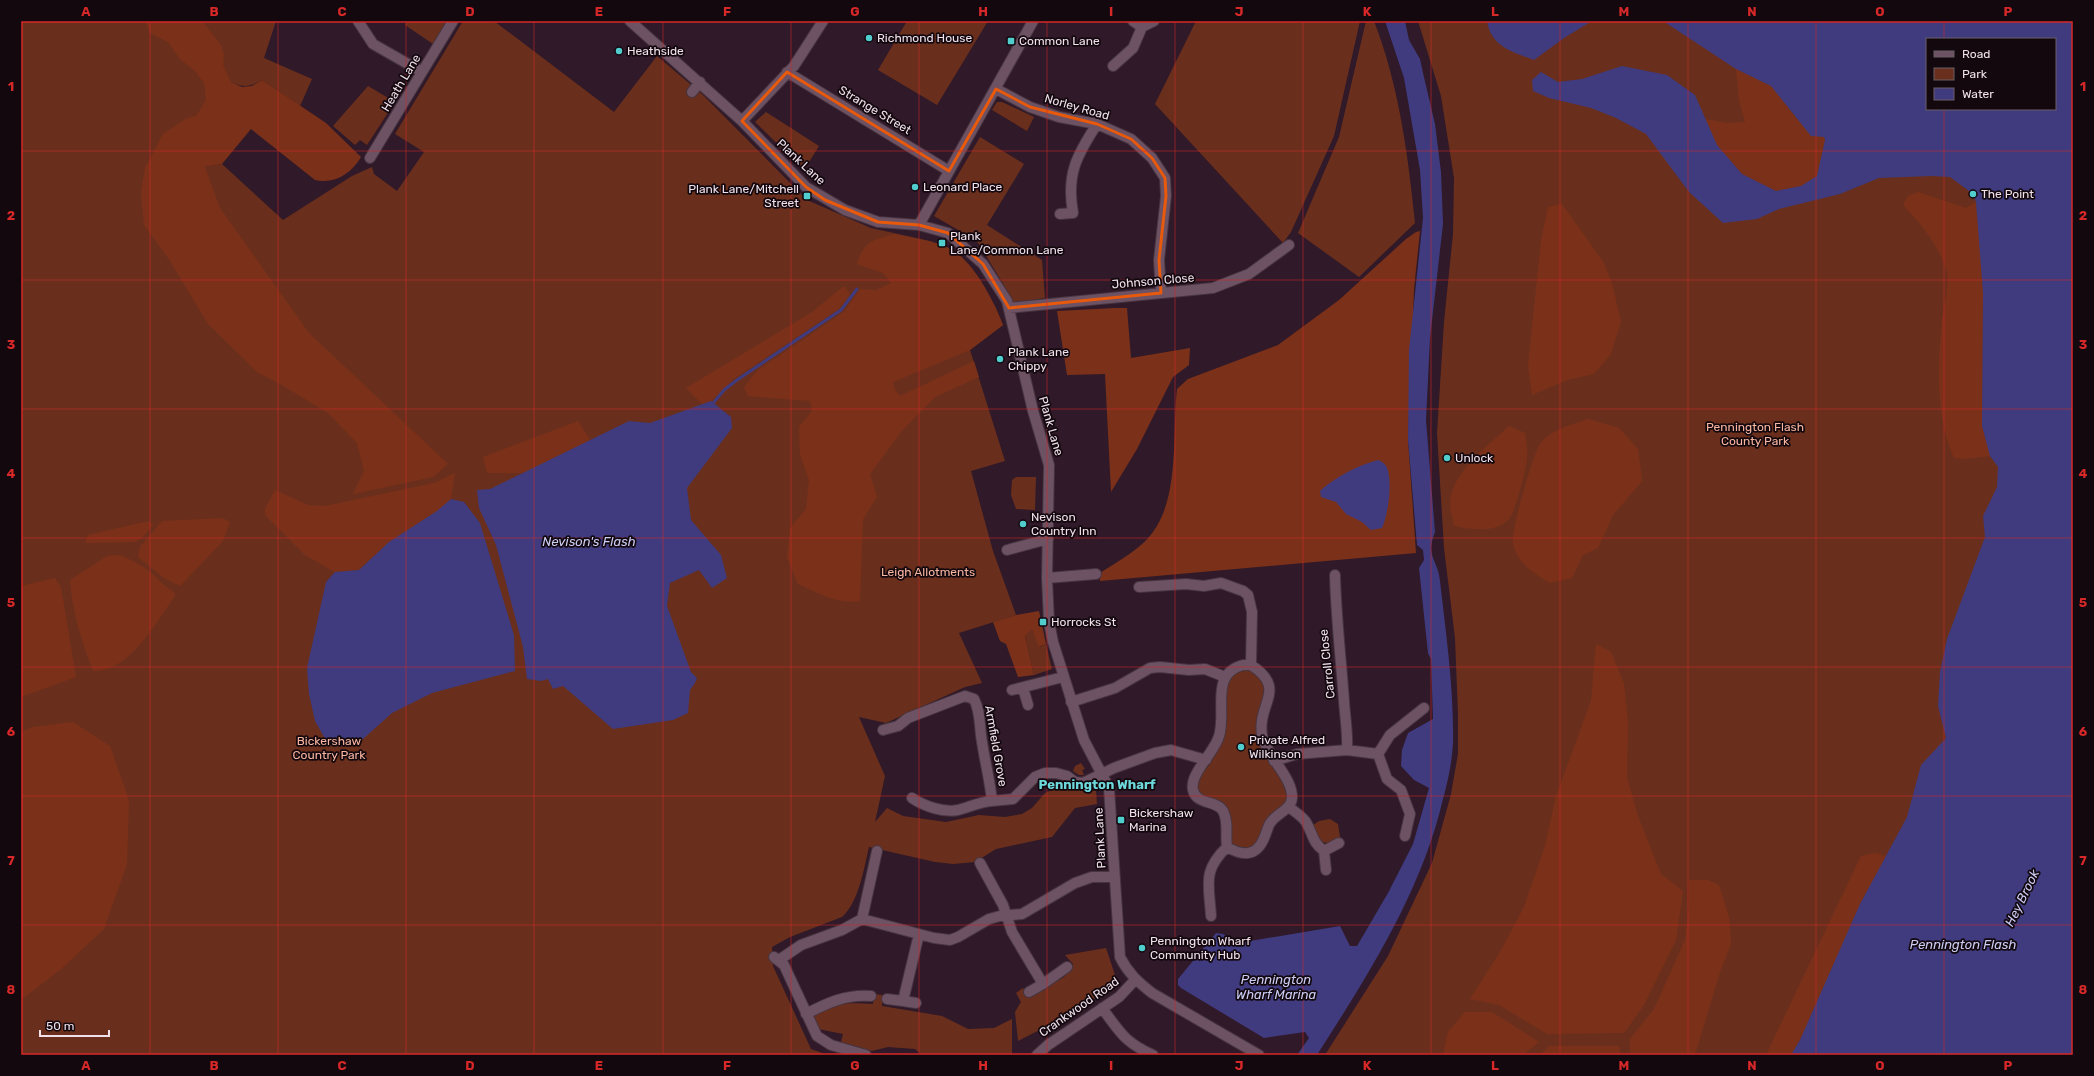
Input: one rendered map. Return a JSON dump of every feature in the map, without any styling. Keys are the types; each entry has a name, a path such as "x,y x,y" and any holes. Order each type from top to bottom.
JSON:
{"street":[{"path":"358,21 373,44 422,72"},
{"name":"Heath Lane","path":"370,158 454,21"},
{"name":"Plank Lane","path":"630,21 700,82 806,187 825,200 845,210 878,222 919,225 948,233 983,264 1007,301 1033,411 1049,465 1047,578 1049,622 1063,677 1084,740 1092,758 1109,788 1120,956 1126,968 1135,980 1152,993 1259,1055"},
{"path":"742,122 787,72 823,21"},
{"path":"919,225 1033,21"},
{"path":"1133,21 1142,27"},
{"path":"1113,66 1132,48 1142,27 1154,21"},
{"name":"Strange Street","path":"787,72 949,171"},
{"path":"692,92 700,82"},
{"name":"Norley Road","path":"996,89 1030,107 1059,117 1097,124 1131,139 1152,158 1165,178 1166,196 1159,260 1161,293"},
{"path":"1060,214 1072,213 1071,186 1074,164 1097,124"},
{"name":"Johnson Close","path":"1008,308 1213,288 1249,274 1289,245"},
{"path":"1007,550 1048,540"},
{"path":"1047,578 1096,574"},
{"name":"Carroll Close","path":"1335,575 1337,632 1341,653 1348,734 1347,750"},
{"path":"1138,587 1155,590 1186,584 1204,586 1221,583 1235,587 1248,595 1252,612 1251,665"},
{"path":"1251,665 1264,674 1268,682 1269,699 1261,724 1265,745 1290,788 1292,798 1289,807 1269,823 1260,847 1253,852 1242,854 1227,847 1225,834 1226,823 1223,812 1219,805 1202,800 1193,792 1192,783 1219,739 1222,726 1221,687 1225,677 1235,668 1251,665"},
{"path":"1071,702 1115,688 1150,668 1160,667 1189,670 1205,669 1225,677"},
{"path":"1012,690 1063,677"},
{"path":"1023,688 1028,705"},
{"name":"Armfield Grove","path":"883,730 898,726 908,718 965,696 974,699 979,708 982,740 990,780 992,801"},
{"path":"1378,754 1390,735 1424,708"},
{"name":"Armfield Grove","path":"912,798 919,803 948,810 956,810 979,802 1005,801 1013,799 1035,777 1045,773 1056,773 1067,776 1075,782 1083,783 1136,759 1172,750 1206,760"},
{"path":"1274,761 1296,754 1347,750 1378,754"},
{"path":"1378,754 1387,779 1401,790 1410,814 1405,836"},
{"path":"1289,807 1306,823 1314,841 1324,852 1326,870"},
{"path":"1324,852 1339,843"},
{"path":"1212,916 1209,871 1213,861 1227,847"},
{"path":"862,919 877,851"},
{"path":"980,864 996,890 1008,916 1012,932 1043,984"},
{"path":"866,1055 822,1041 816,1036 784,965 777,958 801,945 842,930 862,919 919,934 950,940 989,919 1000,916 1022,914 1075,883 1092,877 1115,877"},
{"path":"903,1001 919,934"},
{"path":"1029,992 1067,967"},
{"name":"Crankwood Road","path":"1037,1055 1048,1045 1119,997 1135,980"},
{"path":"806,1014 833,1000 857,995 871,996"},
{"path":"887,999 916,1003"},
{"path":"1102,1008 1126,1039 1133,1051 1153,1055"}],"highlighted area":[{"path":"787,72 949,171 996,89 1030,107 1097,124 1131,139 1152,158 1165,178 1166,196 1159,260 1161,293 1009,308 983,264 948,233 919,225 878,222 825,200 806,187 742,121"}],"green space":[{"name":"Bickershaw Country Park","path":"21,21 276,21 264,58 312,79 300,106 262,80 247,86 231,82 205,167 222,164 283,220 352,176 372,167 374,174 397,191 424,152 395,134 463,21 494,21 614,112 657,56 703,95 807,200 871,228 930,241 947,247 962,257 981,282 996,308 1003,325 970,350 1005,461 971,471 993,551 1016,615 959,633 982,683 965,687 886,723 859,717 885,776 875,822 887,808 903,816 946,822 979,815 1005,817 1022,814 1032,808 1045,793 1054,789 1069,788 1075,790 1096,791 1097,804 1075,808 1052,837 996,849 975,862 953,864 935,862 869,847 857,894 848,911 842,917 790,937 772,947 773,966 811,1049 828,1055 21,1055"},
{"path":"407,21 447,21 433,44 405,25"},
{"path":"907,21 988,21 937,105 878,70"},
{"path":"1196,21 1360,21 1334,136 1291,232 1283,243 1155,104"},
{"path":"1366,21 1374,21 1390,70 1406,146 1415,223 1359,277 1298,233 1339,137"},
{"name":"Pennington Flash County Park","path":"1418,21 2073,21 2073,1055 1325,1055 1388,956 1432,863 1451,794 1458,754 1455,638 1444,548 1437,433 1444,322 1453,234 1454,178 1441,96"},
{"path":"368,86 395,102 367,145 360,140 355,145 333,126"},
{"path":"997,102 1002,102 1034,117 1027,131 992,110"},
{"path":"766,112 819,146 804,170 755,122"},
{"path":"980,137 1024,164 987,225 1042,260 1045,298 1013,303 977,241 934,216"},
{"path":"1016,477 1036,477 1035,510 1016,509 1011,495 1012,480"},
{"path":"1032,628 1040,647 1046,644 1052,669 1034,675 1025,636"},
{"path":"1244,670 1254,673 1265,687 1257,720 1257,734 1262,748 1285,788 1286,802 1269,817 1259,842 1251,848 1243,850 1232,843 1230,815 1210,798 1200,794 1197,788 1198,778 1209,765 1224,735 1227,717 1225,689 1233,674"},
{"path":"1081,763 1085,769 1082,770 1084,775 1079,775 1073,771 1075,766"},
{"path":"1330,819 1338,824 1340,837 1329,843 1319,842 1313,825 1319,821"},
{"path":"1106,948 1118,984 1061,1019 1018,1041 1015,1012 1021,1002 1016,993 1023,988 1029,998 1064,977 1073,964 1065,955"},
{"path":"874,994 883,995 882,1006 942,1016 968,1029 994,1028 1012,1019 1012,1055 922,1055 915,1049 888,1047 872,1051 841,1042 843,1034 818,1029 814,1017 819,1012 833,1005 858,1003 873,1004"}],"shaded area":[{"path":"145,21 202,21 221,45 224,55 223,65 231,82 242,87 252,86 262,80 326,123 361,157 347,173 336,179 322,181 315,180 251,129 222,164 205,167 220,208 309,333 448,464 433,477 353,494 364,471 357,443 328,413 257,372 208,324 170,261 144,225 141,192 145,168 163,134 187,118 196,116 206,100 204,83 195,71 180,59 168,42 150,33"},
{"path":"1736,69 1771,86 1811,136 1824,136 1825,139 1817,176 1801,186 1776,191 1742,174 1717,145 1705,119 1727,123 1745,122 1739,100"},
{"path":"1918,192 1966,208 1976,202 1983,293 1982,426 1990,456 1962,459 1954,458 1948,442 1939,390 1942,319 1947,289 1947,273 1935,245 1923,228 1903,205 1908,196"},
{"path":"1562,204 1604,263 1613,287 1621,322 1611,354 1594,374 1567,380 1532,395 1528,366 1541,241 1548,207"},
{"path":"1420,231 1414,289 1408,440 1416,553 1100,581 1100,573 1142,544 1153,532 1162,517 1171,482 1177,389 1188,379 1278,345 1339,300 1406,239"},
{"path":"895,234 921,239 946,247 956,252 965,260 981,281 994,304 1003,325 970,350 893,382 895,390 900,396 974,361 979,377 935,397 901,432 870,474 877,497 863,519 860,601 852,602 836,600 798,584 787,557 790,528 806,509 809,480 800,455 799,427 812,411 810,401 748,396 744,387 758,370 844,312 860,289 876,290 891,283 883,273 857,264 863,250 871,242"},
{"path":"844,286 850,294 839,309 735,378 711,401 702,404 686,388 812,312"},
{"path":"1127,308 1131,358 1190,348 1189,365 1173,377 1137,449 1111,492 1105,374 1067,375 1057,311"},
{"path":"1588,419 1619,428 1638,449 1642,481 1613,515 1598,548 1583,555 1572,578 1550,583 1527,567 1516,551 1513,544 1513,537 1518,511 1532,462 1540,444 1556,431"},
{"path":"578,421 590,440 523,473 487,473 483,457"},
{"path":"1509,426 1525,433 1527,451 1523,479 1509,519 1497,527 1491,528 1468,529 1454,526 1450,504 1452,492 1457,481 1472,460"},
{"path":"455,473 451,499 437,511 389,542 358,570 335,572 305,555 265,515 265,509 275,490 308,505 325,506 434,483"},
{"path":"223,518 230,522 223,541 180,586 164,578 138,557 140,547 162,521"},
{"path":"149,521 153,525 143,537 135,542 85,543 88,535"},
{"path":"120,555 147,569 174,592 175,596 141,644 130,655 119,663 106,669 93,671 78,627 70,580 107,556"},
{"path":"55,578 61,587 76,677 21,697 21,586"},
{"path":"1039,611 1046,644 1039,647 1032,629 1025,636 1034,675 1018,677 1006,644 1000,641 993,622 1016,615"},
{"path":"1596,644 1611,652 1624,684 1628,722 1627,778 1638,816 1661,874 1683,891 1676,940 1644,1005 1624,1033 1547,1034 1499,1005 1470,999 1500,952 1524,907 1545,846 1556,796 1591,701"},
{"path":"73,722 110,746 129,800 127,864 104,929 61,969 21,1000 21,732 33,727"},
{"path":"1875,853 1886,856 1860,904 1800,1040 1791,1055 1766,1055 1861,856"},
{"path":"1689,880 1708,880 1719,885 1729,917 1731,944 1720,972 1695,1055 1630,1055 1630,1039 1654,1009 1685,940 1689,907"},
{"path":"1465,1012 1492,1012 1539,1042 1523,1055 1443,1055 1448,1032"},
{"path":"1549,1046 1619,1046 1621,1055 1540,1055"}],"water":[{"name":"Pennington Wharf Marina","path":"1385,21 1405,21 1409,40 1420,59 1435,124 1441,172 1443,224 1430,338 1426,420 1435,532 1431,547 1433,558 1439,574 1447,641 1451,682 1453,743 1447,785 1433,834 1407,900 1391,932 1317,1055 1297,1055 1309,1038 1305,1032 1264,1038 1181,988 1178,985 1178,979 1216,933 1223,934 1238,943 1340,926 1350,946 1357,946 1388,893 1413,844 1429,788 1414,780 1401,766 1402,750 1408,733 1433,719 1431,659 1428,653 1419,568 1424,560 1423,550 1417,545 1408,440 1409,350 1423,218 1420,170 1404,78"},
{"path":"1487,21 1592,21 1564,38 1534,60 1511,51 1498,43 1489,30"},
{"name":"Pennington Flash","path":"1663,21 2073,21 2073,1055 1791,1055 1800,1040 1860,904 1907,817 1921,765 1946,738 1938,706 1940,672 1947,639 1985,537 1983,516 1997,487 1998,467 1990,456 1982,426 1983,293 1976,202 1973,194 1950,177 1932,176 1879,178 1840,194 1779,209 1757,219 1723,223 1689,192 1646,134 1616,118 1591,108 1549,98 1533,91 1532,80 1541,72 1558,82 1582,79 1622,66 1667,75 1695,95 1717,145 1742,174 1776,191 1801,186 1817,176 1825,140 1824,137 1811,136 1771,86 1736,69"},
{"name":"Nevison's Flash","path":"711,401 731,417 732,428 687,488 691,520 721,555 727,578 712,588 699,570 670,583 667,606 691,672 697,678 690,690 688,713 673,720 613,729 563,686 553,689 548,679 541,681 527,679 523,647 496,545 479,508 477,490 490,489 629,421 650,423"},
{"path":"1378,460 1387,467 1390,484 1389,500 1382,528 1371,530 1362,522 1346,514 1336,502 1321,497 1320,491 1347,472"},
{"path":"451,499 464,502 480,523 514,635 515,671 432,693 392,713 363,739 341,746 324,737 315,721 309,694 307,668 326,582 335,572 359,570 389,542 437,511"}],"waterway":[{"path":"714,402 724,390 737,380 841,310 857,289"}],"place":[{"name":"Richmond House","path":"869,38"},
{"name":"Common Lane","path":"1011,41"},
{"name":"Heathside","path":"619,51"},
{"name":"Leonard Place","path":"915,187"},
{"name":"The Point","path":"1973,194"},
{"name":"Plank Lane/Mitchell Street","path":"807,196"},
{"name":"Plank Lane/Common Lane","path":"942,243"},
{"name":"Plank Lane Chippy","path":"1000,359"},
{"name":"Unlock","path":"1447,458"},
{"name":"Nevison Country Inn","path":"1023,524"},
{"name":"Horrocks St","path":"1043,622"},
{"name":"Private Alfred Wilkinson","path":"1241,747"},
{"name":"Bickershaw Marina","path":"1121,820"},
{"name":"Pennington Wharf Community Hub","path":"1142,948"}],"district":[{"name":"Pennington Wharf","path":"1097,784"}],"park label":[{"name":"Leigh Allotments","path":"928,572"}],"water label":[{"name":"Hey Brook","path":"2022,898"}]}
